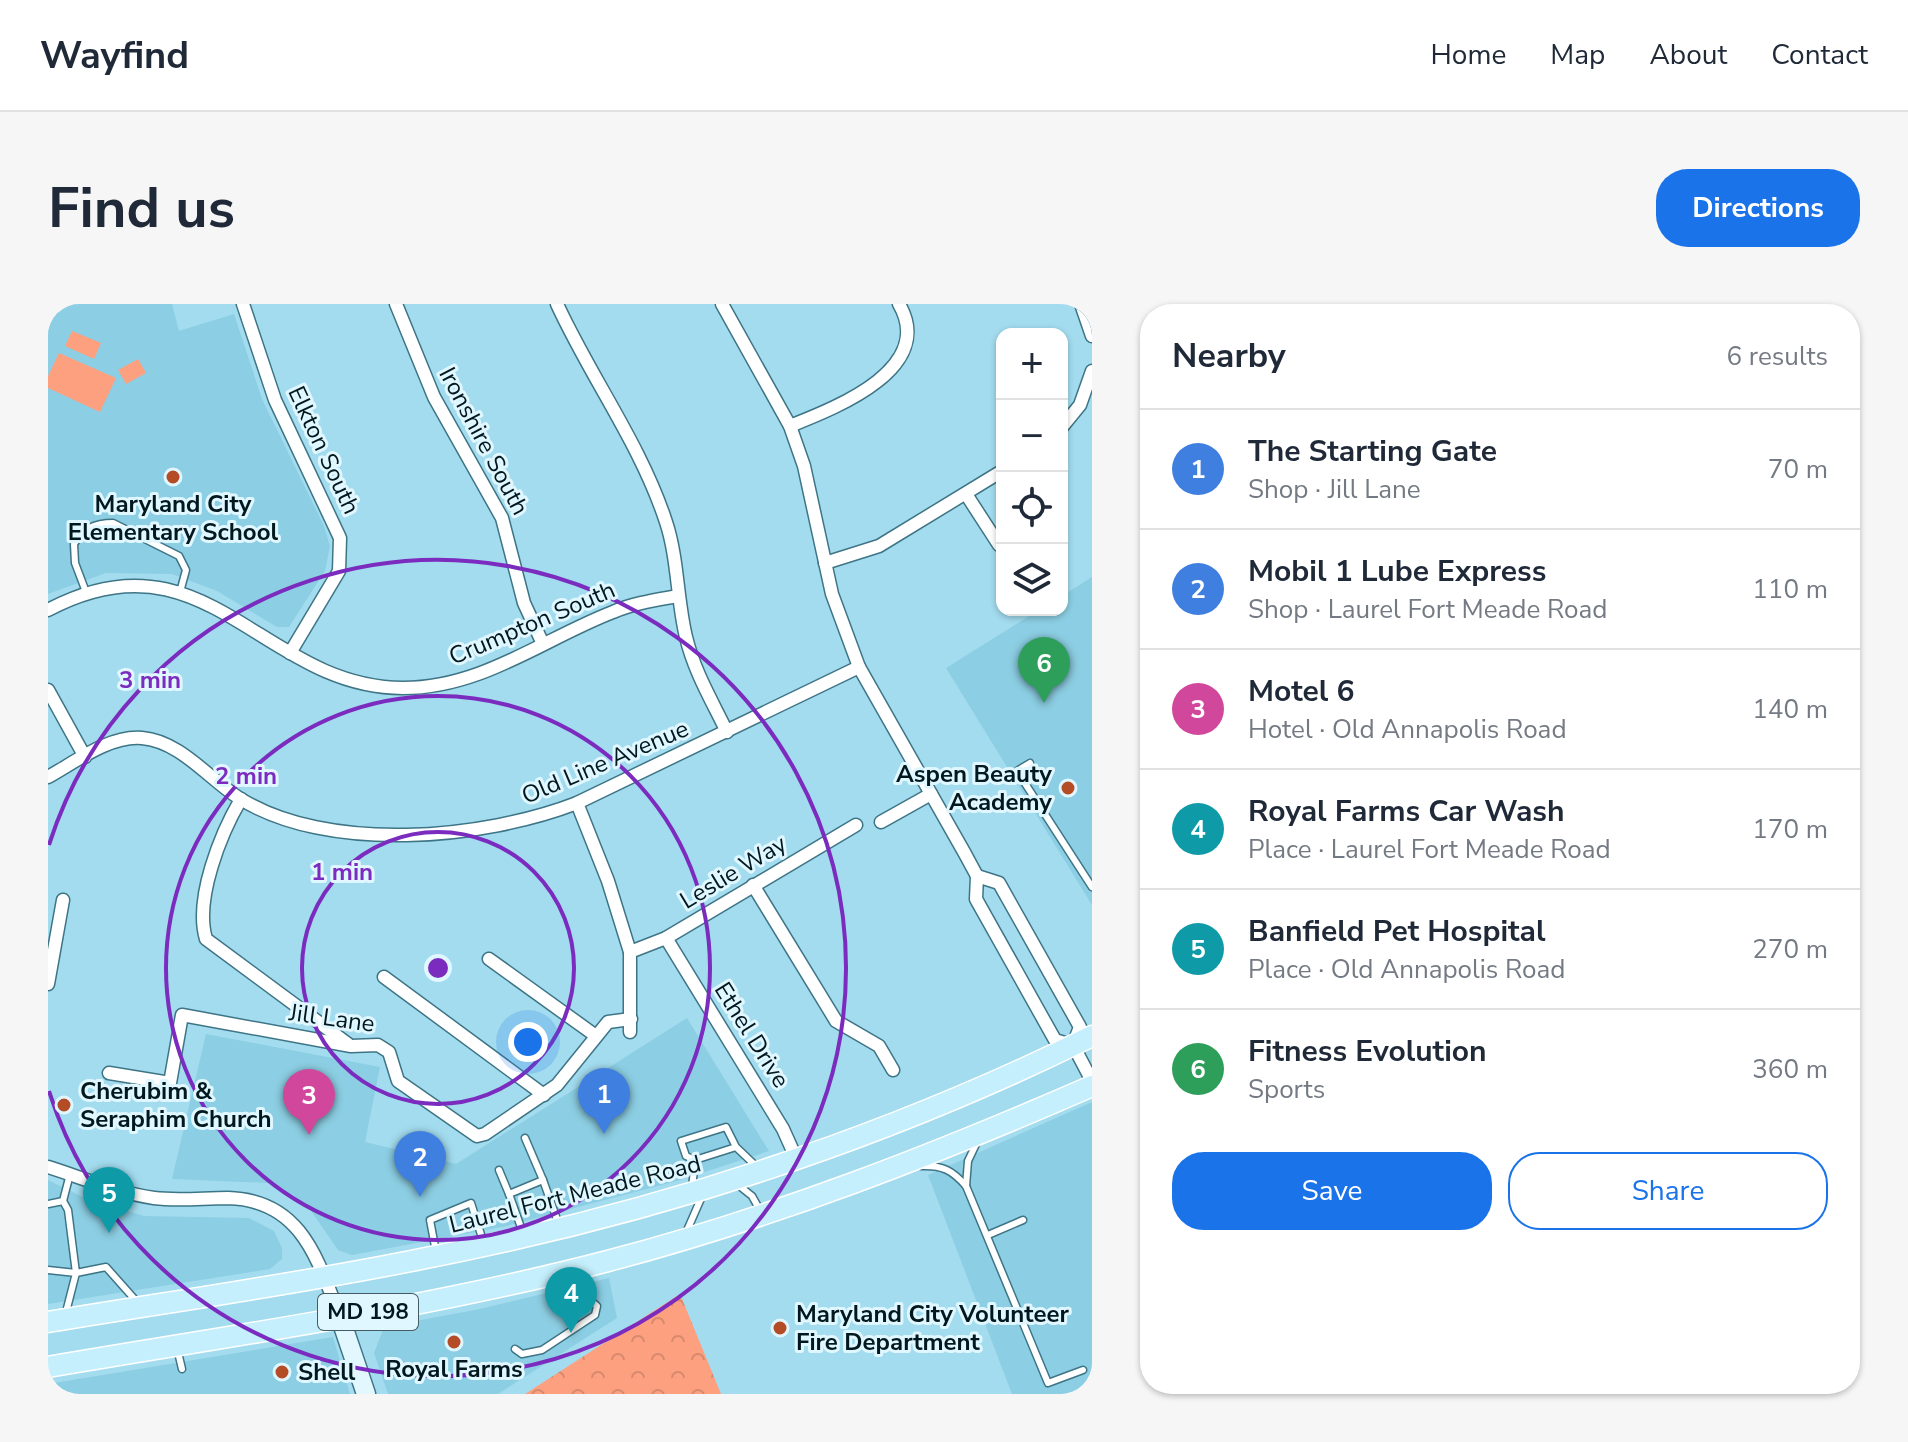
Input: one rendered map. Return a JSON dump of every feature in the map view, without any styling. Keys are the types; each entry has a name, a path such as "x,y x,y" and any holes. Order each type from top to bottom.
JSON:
{"main road":[{"name":"Laurel Fort Meade Road","path":"56,1320 437,1256 560,1228 699,1190 796,1158 970,1092 1083,1041"},
{"name":"MD 198","path":"48,1367 511,1285 683,1239 763,1215 901,1166 982,1134 1092,1083"}],"street":[{"name":"Elkton South","path":"243,304 275,400 340,538 339,571 290,653"},
{"name":"Ironshire South","path":"396,304 434,397 502,518 524,603 543,644"},
{"path":"557,304 579,351 634,445 653,485 668,526 678,596 697,672 727,732"},
{"path":"722,304 790,426 804,466 843,628 859,667 977,876 976,899 1055,1040 1083,1041"},
{"path":"790,426 835,408 883,377 901,360 907,338 906,315 899,304"},
{"path":"1081,304 1092,336"},
{"path":"1068,420 1080,405 1092,371"},
{"path":"825,563 879,546 1000,472"},
{"path":"966,494 998,544"},
{"name":"Crumpton South","path":"48,610 86,592 127,585 162,586 225,612 290,653 331,674 369,685 403,688 463,680 612,612 678,596"},
{"name":"Old Line Avenue","path":"48,777 123,740 151,739 178,752 241,799 296,820 333,828 425,835 504,826 577,803 859,667"},
{"path":"48,690 85,757"},
{"path":"881,822 931,794"},
{"path":"241,799 213,861 203,916 206,939 351,1046"},
{"name":"Jill Lane","path":"109,1073 170,1083 182,1015 351,1046 384,1048 392,1058 393,1073 398,1081 477,1136 485,1134 544,1095 572,1068 608,1022 630,1026 630,952 608,881 577,803"},
{"name":"Leslie Way","path":"630,952 666,938 856,825"},
{"path":"977,876 999,883 1080,1027 1092,1083"},
{"path":"753,885 836,1021 879,1046 893,1070"},
{"path":"48,984 50,958 63,900"},
{"name":"Ethel Drive","path":"666,938 783,1129 796,1158"},
{"path":"489,959 596,1036"},
{"path":"384,977 544,1095"},
{"path":"48,1167 156,1198 230,1198 255,1201 276,1209 303,1235 324,1276 366,1394"}],"lane":[{"path":"86,592 75,563 74,544 88,528 113,523 179,556 186,570 180,592"},
{"path":"1030,763 1017,771 1092,887"},
{"path":"736,1147 695,1160 686,1156 681,1141 726,1127 736,1147 761,1170"},
{"path":"966,1186 968,1161 982,1134"},
{"path":"525,1138 560,1228"},
{"path":"683,1239 699,1190 695,1160"},
{"path":"901,1166 940,1165 966,1186 1053,1394"},
{"path":"499,1170 524,1237"},
{"path":"56,1320 76,1273 68,1210 63,1201 70,1174"},
{"path":"509,1194 543,1180"},
{"path":"732,1180 752,1196 763,1215"},
{"path":"48,1204 63,1201"},
{"path":"437,1256 430,1220 471,1203 485,1246"},
{"path":"988,1235 1023,1220"},
{"path":"48,1270 76,1273 106,1267 141,1306"},
{"path":"515,1349 522,1354 542,1350 595,1315 597,1306 592,1298 577,1298"},
{"path":"176,1345 182,1369"},
{"path":"1048,1383 1083,1370"}],"shaded area":[{"name":"Maryland City Elementary School","path":"48,304 172,304 179,331 234,314 262,399 324,526 330,546 325,571 289,627 277,627 217,591 172,574 106,573 48,594"},
{"path":"1092,577 1092,905 946,668 1029,616 1068,616 1068,592"},
{"path":"687,1018 769,1151 677,1181 502,1227 352,1255 338,1250 307,1205 270,1183 172,1179 206,1034 380,1067 365,1142 456,1164"},
{"path":"1092,1102 1092,1394 1012,1394 928,1175"},
{"path":"48,1180 85,1198 144,1216 249,1218 274,1231 282,1248 282,1259 270,1269 48,1304"},
{"path":"609,1278 617,1318 498,1394 388,1394 374,1353 384,1327 480,1309"},
{"path":"333,1337 350,1394 48,1394 48,1384"}],"green space":[{"path":"72,331 101,343 94,359 65,346"},
{"path":"59,353 116,378 100,412 48,388 48,376"},
{"path":"138,359 146,373 126,384 118,370"},
{"path":"680,1294 721,1394 525,1394"}],"place":[{"name":"Maryland City Elementary School","path":"173,477"},
{"name":"Fitness Evolution","path":"1044,703"},
{"name":"Aspen Beauty Academy","path":"1068,788"},
{"name":"Cherubim & Seraphim Church","path":"64,1105"},
{"name":"The Starting Gate","path":"604,1134"},
{"name":"Motel 6","path":"309,1135"},
{"name":"Mobil 1 Lube Express","path":"420,1197"},
{"name":"Banfield Pet Hospital","path":"109,1233"},
{"name":"Maryland City Volunteer Fire Department","path":"780,1328"},
{"name":"Royal Farms Car Wash","path":"571,1333"},
{"name":"Royal Farms","path":"454,1342"},
{"name":"Shell","path":"282,1372"}]}
